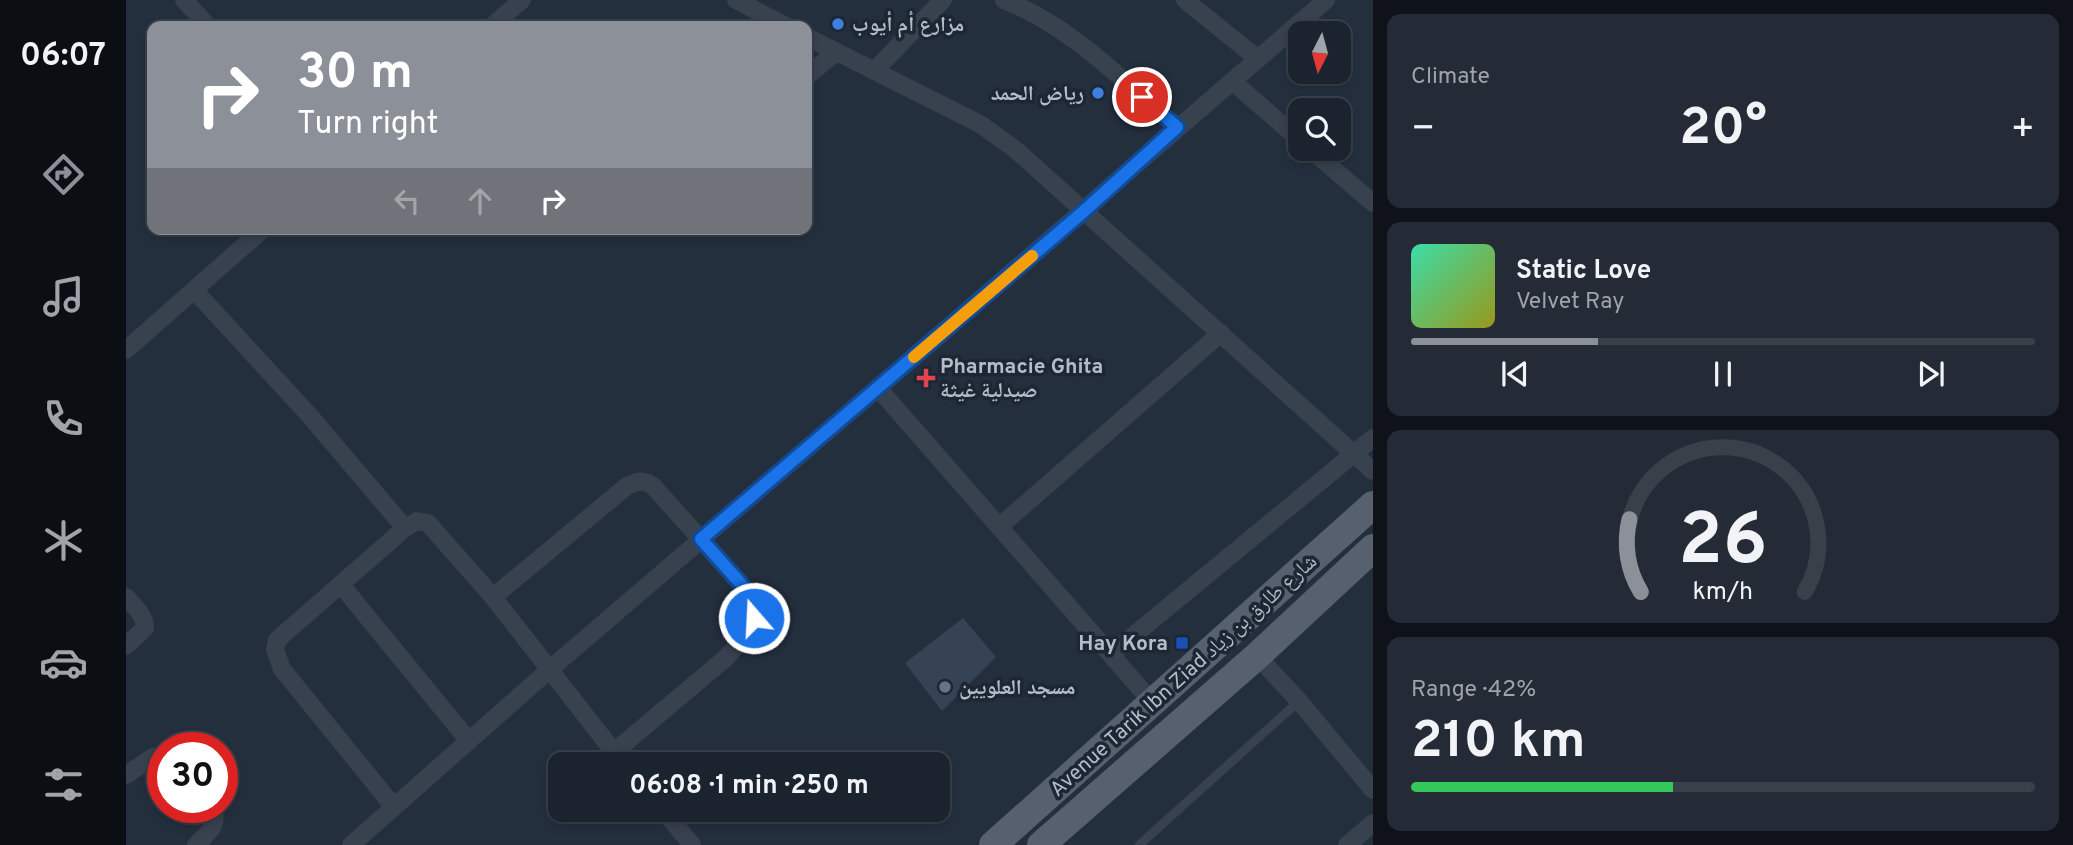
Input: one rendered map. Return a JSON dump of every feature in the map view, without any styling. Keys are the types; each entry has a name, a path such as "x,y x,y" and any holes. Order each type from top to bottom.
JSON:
{"main road":[{"name":"Avenue Tarik Ibn Ziad شارع طارق بن زياد","path":"993,845 1373,505"},
{"name":"Avenue Tarik Ibn Ziad شارع طارق بن زياد","path":"1041,845 1257,656 1373,548"}],"street":[{"path":"184,0 203,21"},
{"path":"498,21 522,0"},
{"path":"736,0 776,21"},
{"path":"874,71 943,0"},
{"path":"1004,0 1042,17 1070,36 1177,127"},
{"path":"1185,0 1258,59"},
{"path":"351,845 549,670 1326,0"},
{"path":"812,40 980,124 1016,150 1373,471"},
{"path":"812,72 836,52"},
{"path":"1233,82 1288,130"},
{"path":"1324,161 1373,203"},
{"path":"126,350 255,235"},
{"path":"194,290 309,415 405,528"},
{"path":"999,527 1221,333"},
{"path":"878,388 1153,703"},
{"path":"1111,654 1373,438"},
{"path":"493,597 627,486 637,481 648,482 653,486 750,594 755,606 749,631 727,657 626,752"},
{"path":"394,807 282,669 276,659 275,650 277,640 342,586 405,528 417,521 428,523 493,597 613,752"},
{"path":"342,586 469,741"},
{"path":"126,597 145,622 145,628 126,646"},
{"path":"1257,656 1299,701 1373,790"},
{"path":"126,775 147,761"},
{"path":"673,822 692,845"},
{"path":"1350,844 1373,822"},
{"path":"196,845 214,823"}],"lane":[{"path":"1139,845 1299,701"}],"building":[{"name":"مسجد العلويين","path":"963,618 996,657 942,711 905,663"}],"slow traffic":[{"path":"914,357 1032,256"}],"place":[{"name":"مزارع أم أيوب","path":"838,24"},
{"name":"رياض الحمد","path":"1098,93"},
{"name":"Pharmacie Ghita صيدلية غيثة","path":"926,378"},
{"name":"Hay Kora","path":"1182,643"},
{"name":"مسجد العلويين","path":"945,687"}],"route":[{"path":"754,618 755,606 750,594 701,539 1083,212 1177,127 1142,97"}]}
